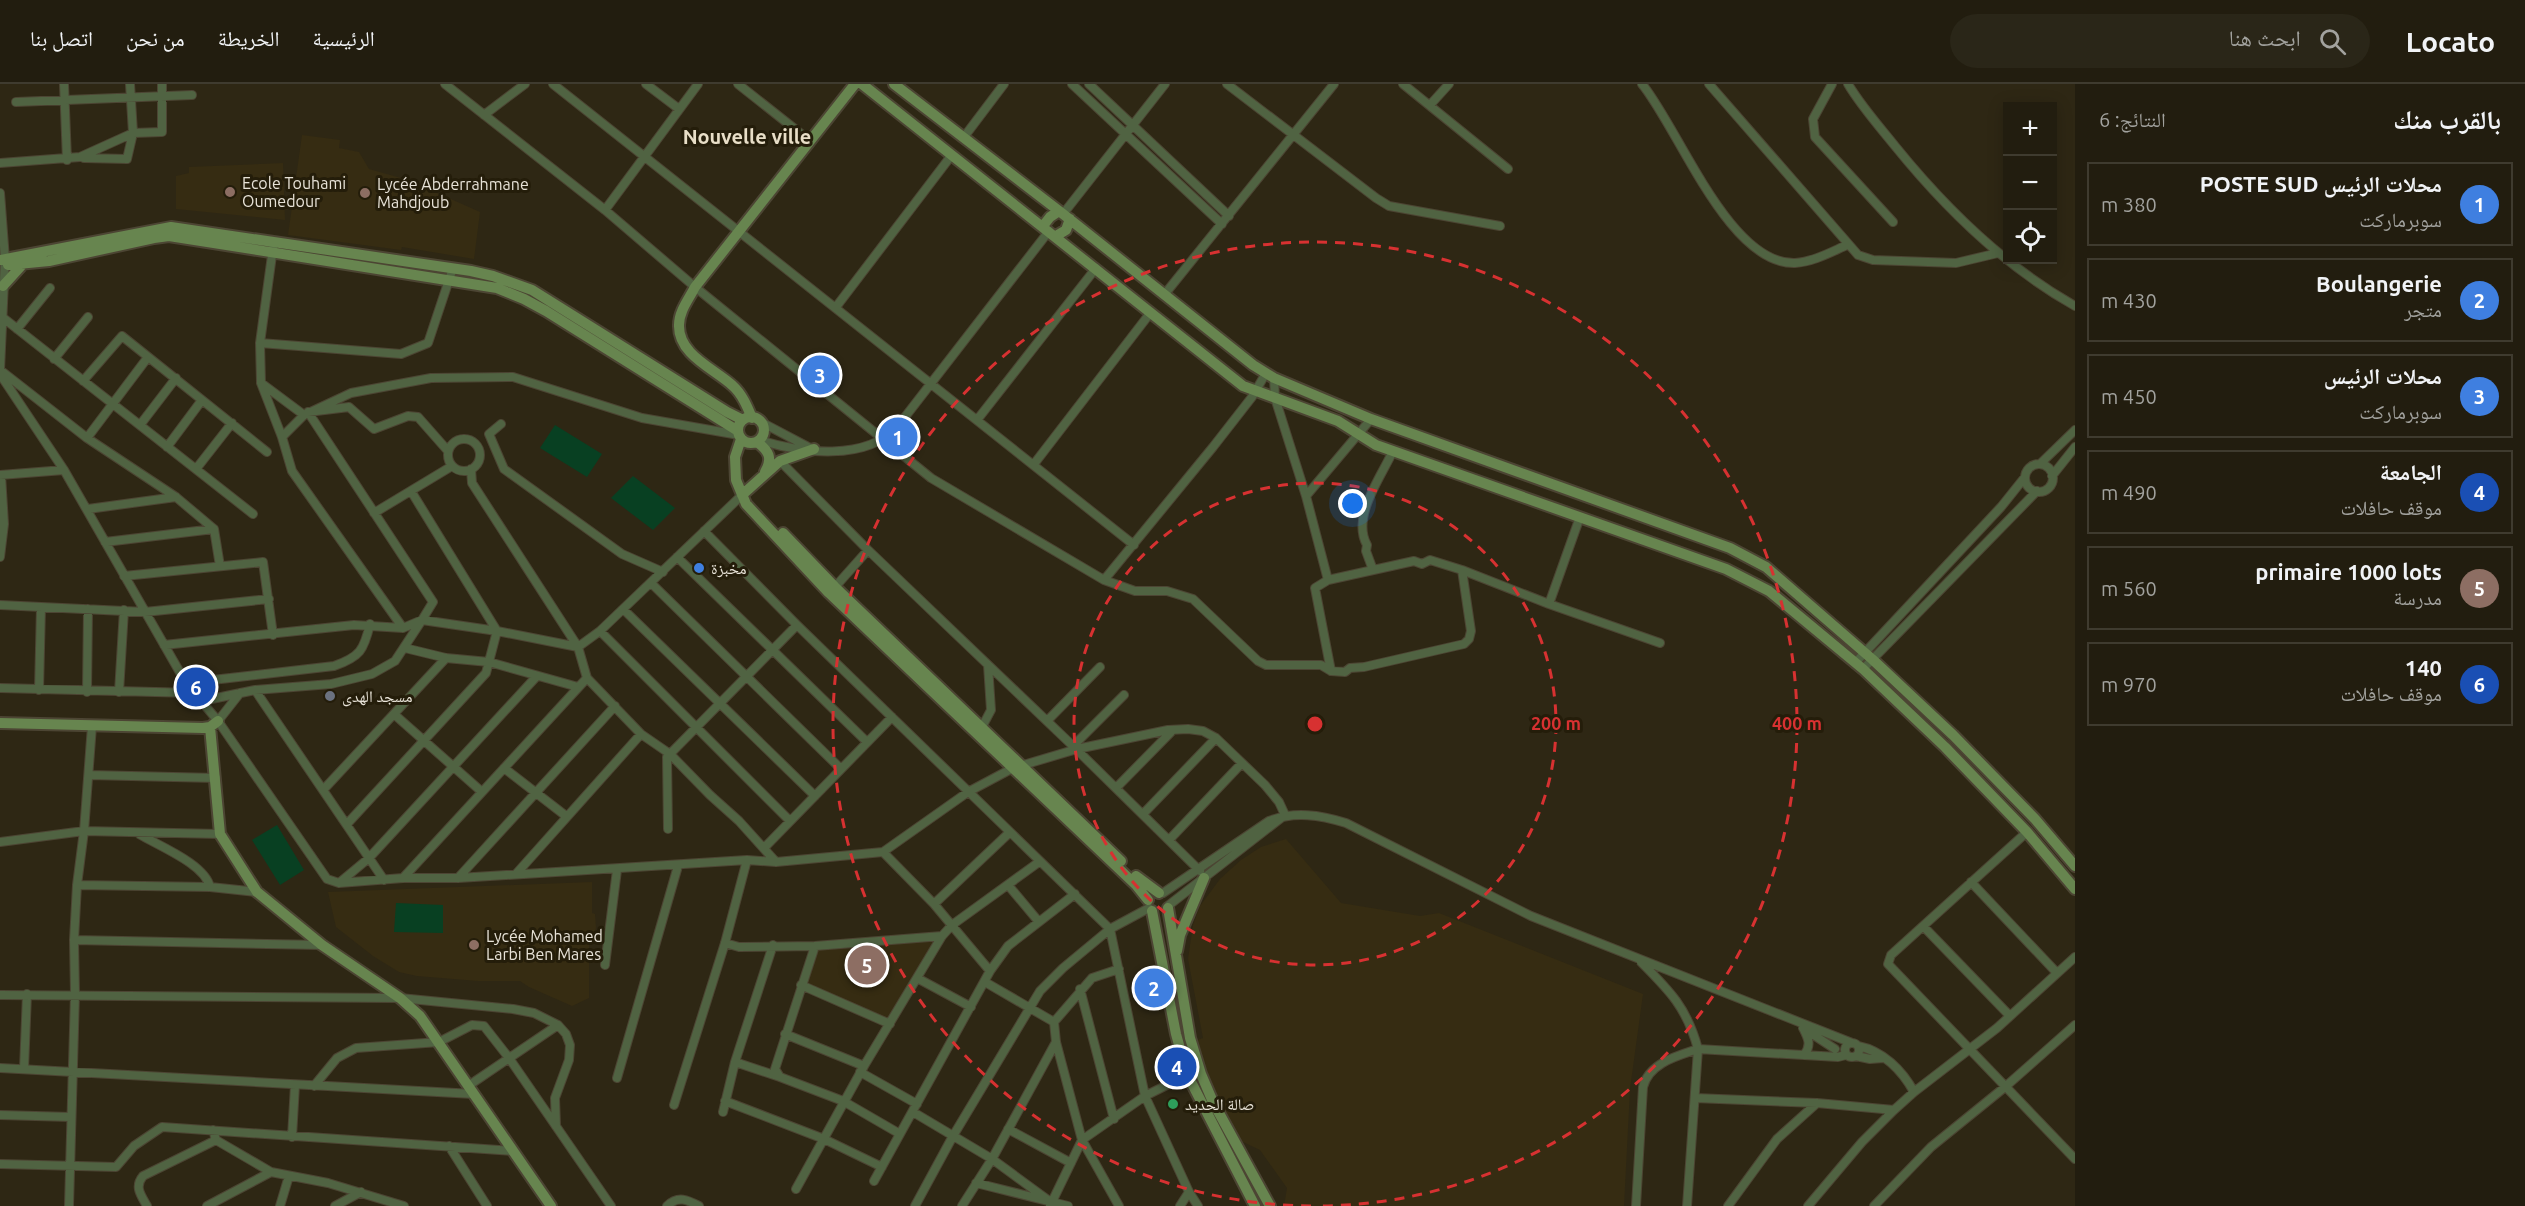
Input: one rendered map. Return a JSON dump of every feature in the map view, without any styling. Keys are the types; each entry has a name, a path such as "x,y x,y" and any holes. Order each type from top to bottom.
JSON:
{"street":[{"path":"64,84 67,160"},
{"path":"0,163 80,158 127,159 133,133 130,84"},
{"path":"80,158 133,133 162,132 162,84"},
{"path":"445,84 605,210 695,287 932,478 1104,580 1135,591 1167,591 1192,599 1258,661 1266,664 1321,665 1331,671 1345,672 1350,668 1364,667 1464,644 1471,632 1462,570"},
{"path":"484,115 525,84"},
{"path":"553,84 1134,545"},
{"path":"646,84 679,109"},
{"path":"605,210 698,84"},
{"path":"738,84 810,141"},
{"path":"758,441 764,431 751,419 741,394 694,356 680,334 681,313 695,287 810,141 862,84 1243,386 1338,421 1376,445 1746,577 1780,599 1859,666 1945,747 2027,832 2075,889"},
{"path":"894,84 1064,215 1253,366 1371,419 1730,548 1756,561 1782,580 1953,735 2035,819 2075,866"},
{"path":"964,137 1004,84"},
{"path":"1072,84 1222,224"},
{"path":"1089,84 1229,216"},
{"path":"1050,231 1066,230 1064,215 1166,84"},
{"path":"1227,84 1389,206 1500,225"},
{"path":"1164,295 1334,84"},
{"path":"1403,84 1508,169"},
{"path":"1430,105 1449,84"},
{"path":"1642,84 1666,116 1702,183 1719,208 1764,254 1784,262 1805,262 1847,244"},
{"path":"1709,84 1847,244 1865,258 1880,261 1956,263 1998,253"},
{"path":"1832,84 1813,119 1815,137 1893,222"},
{"path":"1848,84 1855,88 1911,166 1950,208 1998,253 2034,282 2075,306"},
{"path":"16,102 192,95"},
{"path":"836,307 951,156"},
{"path":"0,193 3,262 1,375 64,470 186,683 202,701 214,724 327,879 339,883 403,878 458,878 617,870 747,860 776,862 883,852 968,792 1017,766 1075,748 1173,730 1203,731 1216,738 1273,794 1284,815"},
{"path":"3,262 23,264 57,260 161,237 182,238 497,288 524,298 739,435 746,442 758,441 786,448 858,450 883,439 898,426 930,382 1050,231 1050,217 1064,215"},
{"path":"3,262 160,228 182,228 274,240 493,276 532,290 726,412 751,419 814,449"},
{"path":"274,240 260,343 261,383 282,437 292,471 403,628"},
{"path":"3,286 23,264"},
{"path":"260,343 401,354 428,343 453,268"},
{"path":"977,420 1096,268"},
{"path":"17,329 50,288"},
{"path":"1034,464 1151,312"},
{"path":"2,317 253,514"},
{"path":"54,358 88,317"},
{"path":"83,381 122,336 267,452"},
{"path":"87,438 148,357"},
{"path":"1,375 87,438 176,497 214,529 220,566"},
{"path":"1104,580 1270,375"},
{"path":"1270,375 1328,580"},
{"path":"282,437 306,413 351,393 430,378 513,377 642,418 739,435"},
{"path":"140,425 176,378"},
{"path":"202,701 255,690 351,680 383,670 395,661 405,648 433,602 306,413 261,383"},
{"path":"167,447 202,400"},
{"path":"306,413 349,407 374,429 408,416 418,417 448,451"},
{"path":"751,419 739,435 735,457 736,480 746,504 829,593 1142,881 1168,898 1190,1038 1199,1069 1213,1102 1270,1206"},
{"path":"1306,496 1371,419"},
{"path":"196,470 232,423"},
{"path":"501,424 489,434 504,469 622,554 663,572"},
{"path":"1859,666 2001,507 2031,466 2040,464 2075,430"},
{"path":"461,439 472,441 478,449 478,461 471,469 462,471 452,466 448,451 461,439"},
{"path":"758,441 769,454 770,460 764,475"},
{"path":"1868,656 2037,491 2048,488 2052,476 2075,447"},
{"path":"478,449 495,451"},
{"path":"164,645 370,624 403,628 422,620 578,647 600,632 741,495 780,461 814,449"},
{"path":"1373,570 1362,535 1365,510 1393,451"},
{"path":"780,461 868,550 1143,814 1201,874"},
{"path":"2040,464 2048,468 2052,476"},
{"path":"374,513 452,466"},
{"path":"471,469 472,483 578,647 587,678 641,734 670,754 776,862"},
{"path":"0,557 2,524 0,475 64,470"},
{"path":"2025,477 2027,485 2037,491"},
{"path":"347,824 486,673 496,631 411,491"},
{"path":"741,495 750,499 835,587 982,727 1017,766 1136,885 1150,906 1159,914 1201,874 1284,815 1313,815 1346,823 1512,908 1801,1025 1850,1048"},
{"path":"87,509 176,497"},
{"path":"1549,604 1580,517"},
{"path":"105,542 214,529"},
{"path":"704,531 1009,833 1110,929 1145,1096 1189,1192 1198,1206"},
{"path":"835,587 868,550"},
{"path":"678,557 867,742"},
{"path":"1331,671 1315,588 1328,580 1414,561 1422,564 1430,560 1462,570 1659,643"},
{"path":"1746,577 1756,561"},
{"path":"124,576 263,562 273,635"},
{"path":"651,584 841,769"},
{"path":"0,605 145,612 269,599"},
{"path":"39,690 41,607"},
{"path":"87,692 88,609"},
{"path":"623,609 815,796"},
{"path":"119,692 124,610"},
{"path":"186,683 334,666 357,655 365,645 370,624"},
{"path":"668,829 667,757 797,625"},
{"path":"600,632 790,821"},
{"path":"405,648 446,658 489,662 578,687"},
{"path":"324,789 446,658"},
{"path":"982,727 991,710 988,665"},
{"path":"1047,722 1100,667"},
{"path":"339,883 369,858 536,677"},
{"path":"403,878 587,678"},
{"path":"0,688 194,693"},
{"path":"255,690 384,880"},
{"path":"240,693 214,724 220,834 257,892 322,945 400,998 420,1016 551,1206"},
{"path":"1075,748 1124,695"},
{"path":"458,878 615,706"},
{"path":"394,715 425,739 482,792"},
{"path":"764,848 892,717"},
{"path":"0,722 92,726 214,724"},
{"path":"69,1206 75,994 74,940 77,885 90,775 92,726"},
{"path":"1116,788 1173,730"},
{"path":"516,874 641,734"},
{"path":"1143,814 1216,738"},
{"path":"1169,840 1242,763"},
{"path":"504,768 566,816"},
{"path":"90,775 216,777"},
{"path":"0,842 84,831 138,834 220,834"},
{"path":"2027,832 1891,955 1888,964 2075,1159"},
{"path":"934,904 1009,833"},
{"path":"138,834 198,869 208,880 210,887"},
{"path":"883,852 934,904 990,971"},
{"path":"674,1105 725,943 747,860"},
{"path":"796,1189 843,1101 942,936 952,925 1039,862"},
{"path":"617,1077 678,866"},
{"path":"605,965 617,870"},
{"path":"1201,874 1152,895 1150,906 1181,1056 1187,1074 1255,1206"},
{"path":"1176,960 1180,935 1201,874"},
{"path":"1971,882 2057,973"},
{"path":"77,885 210,887 257,892"},
{"path":"1008,885 1039,922"},
{"path":"874,1181 990,971 1008,946 1075,894"},
{"path":"915,1206 953,1136 1029,1007 1051,980 1110,929 1150,906"},
{"path":"1923,926 2010,1016"},
{"path":"725,943 739,947 815,945 942,936"},
{"path":"74,940 322,945"},
{"path":"723,1112 735,1062 773,945"},
{"path":"780,1077 775,1070 815,945"},
{"path":"1808,1206 1862,1142 1894,1110 2010,1016 2075,957"},
{"path":"1638,959 1681,1006 1692,1027 1698,1049 1687,1206"},
{"path":"1119,969 1092,978 1080,989 1054,1022 1056,1042 1082,1140 1119,1206"},
{"path":"917,978 970,1007"},
{"path":"985,982 1054,1022"},
{"path":"801,985 891,1024"},
{"path":"1080,989 1114,1119"},
{"path":"24,1069 27,994"},
{"path":"0,995 400,998 513,1009 534,1014 558,1025 566,1034 571,1052 567,1070 555,1098 556,1126"},
{"path":"314,1086 337,1058 356,1048 438,1042 472,1025 480,1024 487,1028 509,1058 611,1206"},
{"path":"0,1068 314,1086 471,1090 509,1058 558,1025"},
{"path":"1801,1025 1835,1049"},
{"path":"1801,1025 1809,1041 1808,1050 1804,1055"},
{"path":"1874,1206 1931,1147 2005,1087 2075,1025"},
{"path":"785,1034 862,1069 953,1136 992,1159 1051,1204"},
{"path":"962,1206 992,1159 1056,1042"},
{"path":"1636,1206 1644,1083 1651,1071 1663,1063 1698,1049 1840,1057 1850,1048"},
{"path":"1850,1048 1851,1057 1883,1058"},
{"path":"1819,1055 1835,1049 1872,1050 1902,1072 1914,1092"},
{"path":"735,1062 843,1101 900,1134"},
{"path":"1051,1204 1082,1140 1145,1096 1199,1069"},
{"path":"292,1137 295,1085"},
{"path":"1695,1098 1817,1103 1894,1110"},
{"path":"725,1101 824,1139 882,1167"},
{"path":"1728,1206 1777,1139 1817,1103"},
{"path":"0,1114 71,1117"},
{"path":"0,1164 116,1167 134,1146 162,1127 513,1151"},
{"path":"1008,1129 1071,1163"},
{"path":"213,1130 216,1140 271,1173 361,1192 404,1206"},
{"path":"147,1206 138,1188 143,1176 216,1140"},
{"path":"449,1146 488,1206"},
{"path":"207,1206 271,1173"},
{"path":"280,1206 289,1176"},
{"path":"976,1183 1051,1204 1068,1206"},
{"path":"335,1206 361,1192"},
{"path":"1180,1206 1189,1192"},
{"path":"667,1206 675,1200 683,1199 699,1206"}],"shaded area":[{"name":"Lycée Abderrahmane Mahdjoub","path":"302,135 340,140 339,148 359,152 369,169 408,180 480,212 474,259 402,247 401,250 288,235"},
{"name":"Ecole Touhami Oumedour","path":"283,163 285,220 176,209 176,176 189,173 189,167"},
{"path":"1286,839 1341,903 1420,916 1439,913 1643,994 1630,1089 1624,1206 1284,1206 1287,1188 1260,1150 1241,1141 1207,1079 1195,1041 1203,1038 1188,959 1193,925 1200,906 1220,879 1241,860 1261,847"},
{"name":"Lycée Mohamed Larbi Ben Mares","path":"592,882 592,913 595,914 596,928 595,933 589,933 589,998 572,1006 520,981 478,981 417,976 399,972 373,956 336,927 328,892"},
{"path":"942,936 890,1024 801,985 815,946"}],"green space":[{"path":"555,425 602,454 587,477 540,448"},
{"path":"633,476 675,508 653,530 611,498"},
{"path":"277,825 304,870 280,885 252,840"},
{"path":"396,903 443,905 443,933 394,932"}],"place":[{"name":"Ecole Touhami Oumedour","path":"230,192"},
{"name":"Lycée Abderrahmane Mahdjoub","path":"365,193"},
{"name":"محلات الرئيس","path":"820,375"},
{"name":"محلات الرئيس POSTE SUD","path":"898,437"},
{"name":"مخبزة","path":"699,568"},
{"name":"140","path":"196,687"},
{"name":"مسجد الهدى","path":"330,696"},
{"name":"Lycée Mohamed Larbi Ben Mares","path":"474,945"},
{"name":"primaire 1000 lots","path":"867,965"},
{"name":"Boulangerie","path":"1154,988"},
{"name":"الجامعة","path":"1177,1067"},
{"name":"صالة الحديد","path":"1173,1104"}],"district":[{"name":"Nouvelle ville","path":"747,136"}]}
